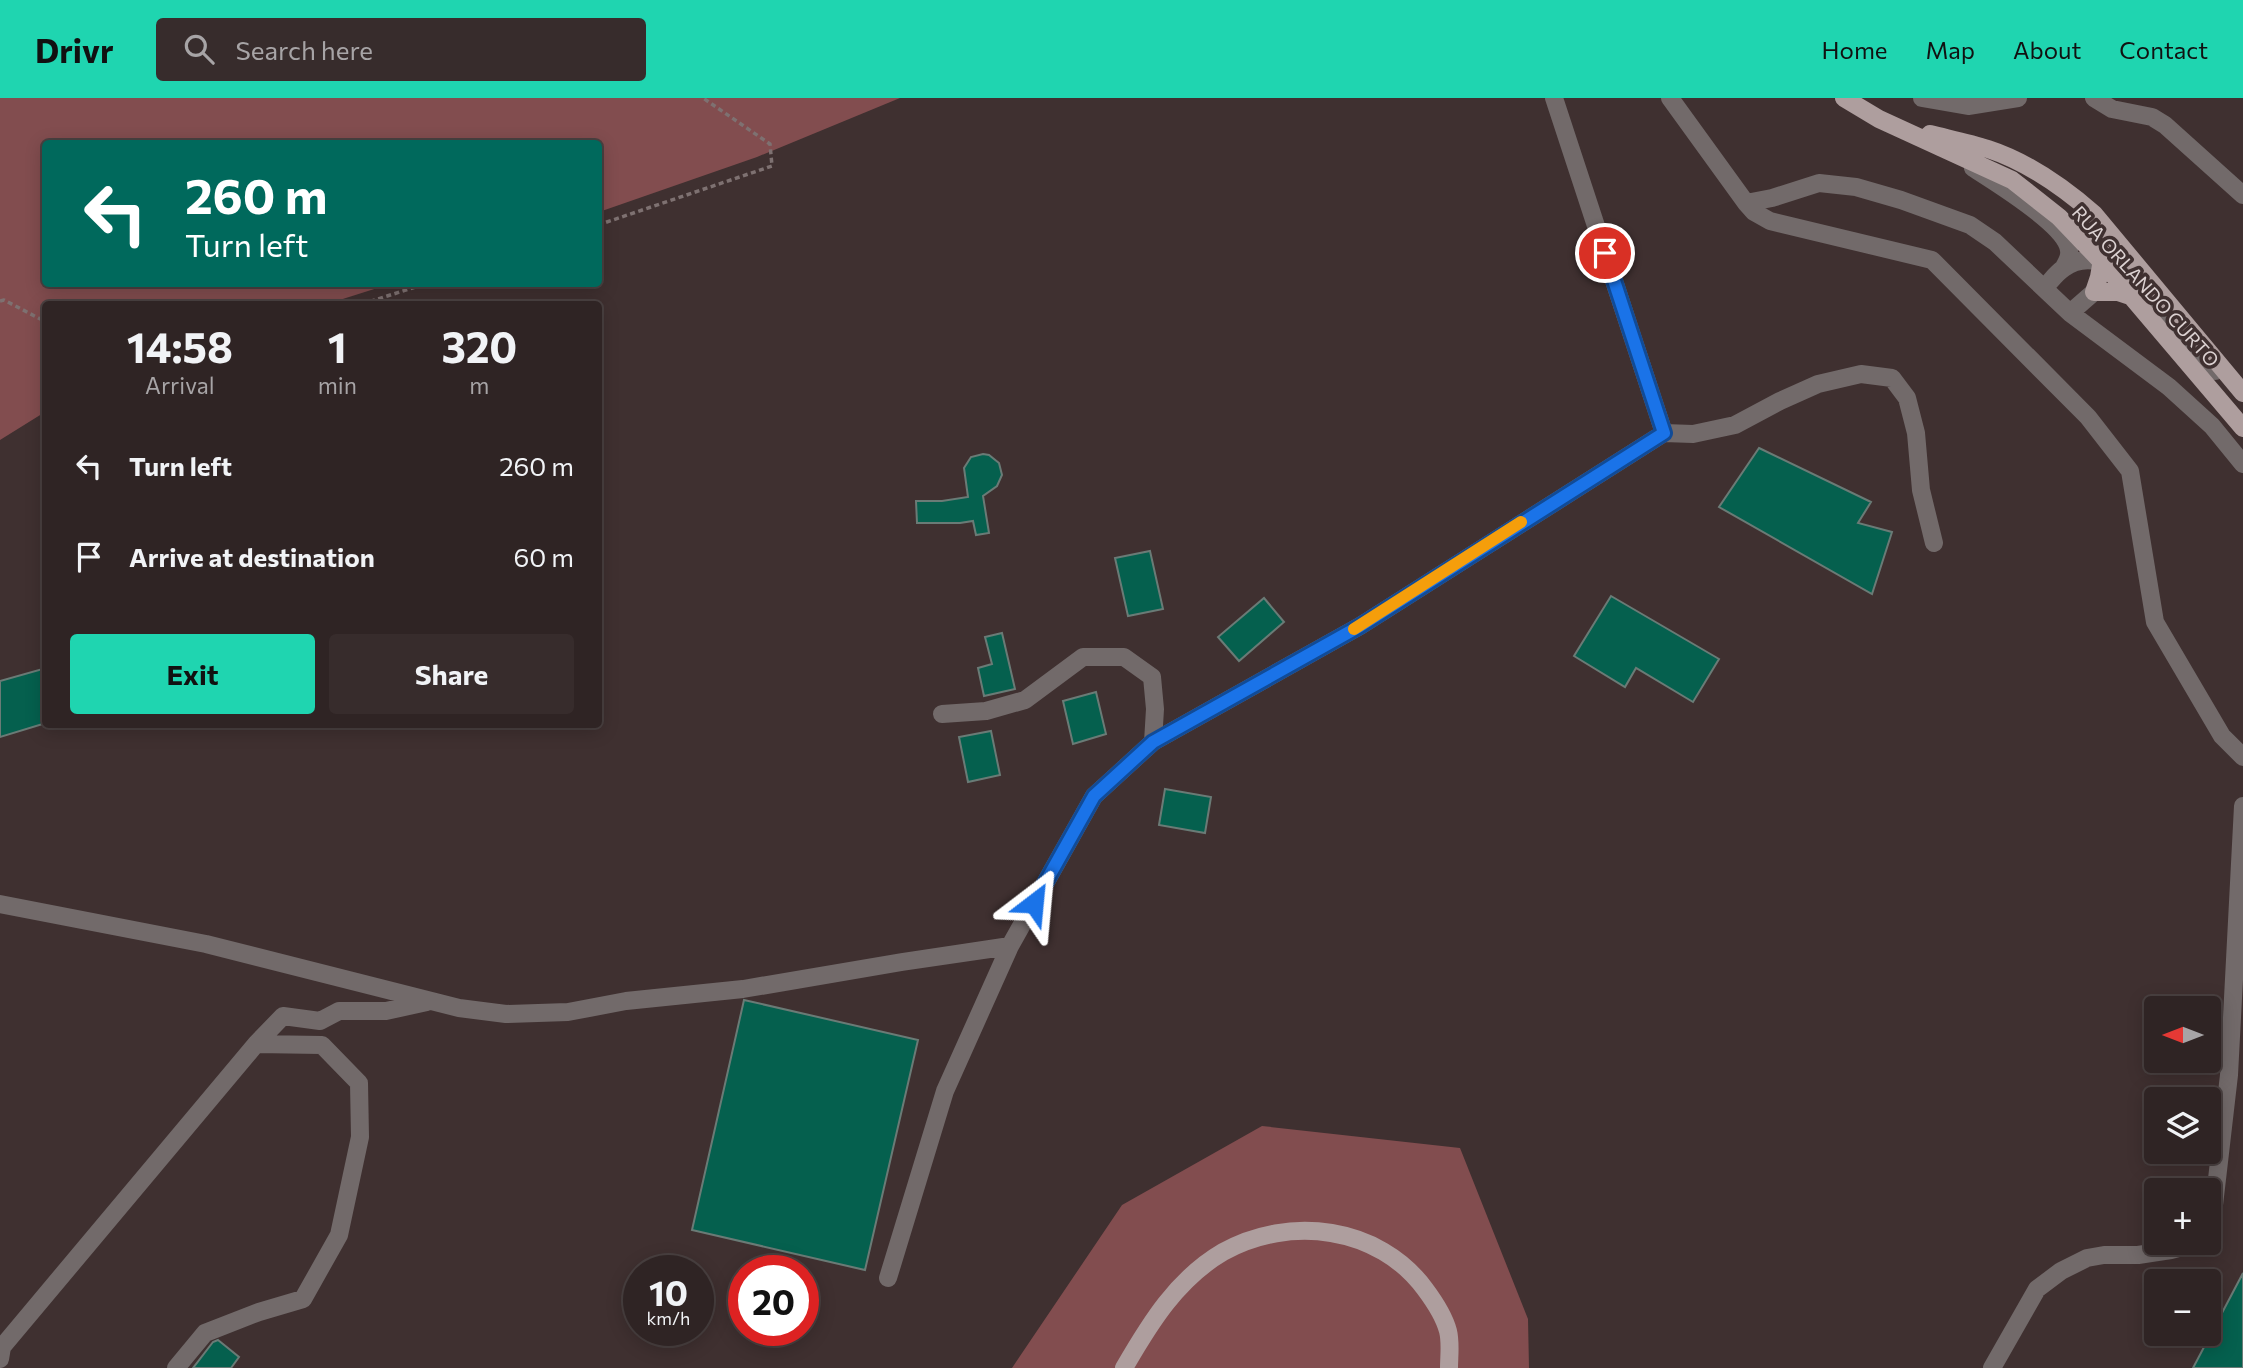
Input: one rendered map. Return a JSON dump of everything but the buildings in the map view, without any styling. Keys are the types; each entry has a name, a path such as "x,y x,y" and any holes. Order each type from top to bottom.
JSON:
{"main road":[{"name":"RUA ORLANDO CURTO","path":"1843,98 1879,119 2012,180 2059,218 2102,262 2243,428"},
{"name":"RUA ORLANDO CURTO","path":"1896,126 1989,149 2056,183 2094,214 2243,393"},
{"path":"2094,214 2103,233 2102,262 2094,292 2118,292 2130,296"},
{"path":"1124,1368 1166,1302 1193,1273 1226,1251 1257,1237 1282,1231 1305,1230 1336,1234 1360,1241 1384,1252 1406,1267 1428,1293 1447,1327 1449,1368"}],"lane":[{"path":"1554,98 1664,433"},
{"path":"1670,98 1754,212 1770,221 1932,260 2088,417 2130,471 2155,622 2222,736 2243,757"},
{"path":"1922,98 1968,106 2018,98"},
{"path":"2094,98 2112,109 2152,117 2165,125 2243,195"},
{"path":"1943,150 2011,192 2063,235 2069,247 2069,258 2044,288"},
{"path":"1746,203 1819,183 1856,187 1902,200 1970,225 1995,242 2070,313 2169,387 2212,426 2243,464"},
{"path":"2064,267 2086,261 2102,262 2132,276 2184,339 2243,399"},
{"path":"2070,313 2094,292"},
{"path":"888,1278 945,1091 1010,946 1094,796 1153,742 1360,626 1664,433 1693,434 1735,425 1818,384 1861,374 1892,378 1907,398 1916,433 1921,490 1934,544"},
{"path":"942,714 986,711 1025,700 1083,657 1124,657 1152,677 1155,709 1153,742"},
{"path":"2217,1178 2229,1075 2243,806"},
{"path":"0,904 206,944 459,1008 506,1014 568,1012 626,1001 743,989 1010,946"},
{"path":"338,978 341,995 339,1011"},
{"path":"0,1359 2,1347 256,1044 283,1016 320,1021 339,1011 386,1011 432,1001"},
{"path":"176,1368 205,1333 259,1312 303,1299 339,1235 360,1137 359,1083 323,1045 256,1044"},
{"path":"1992,1368 2037,1289 2054,1275 2087,1258 2144,1254"}],"path":[{"path":"602,224 772,166 770,144 703,98"},
{"path":"371,301 416,287"},
{"path":"0,301 5,300 42,320"}],"shaded area":[{"path":"0,98 900,98 757,157 602,211 602,140 42,140 42,287 381,287 336,301 42,301 42,414 0,440"},
{"path":"1262,1126 1460,1148 1528,1319 1529,1368 1012,1368 1122,1205"}],"slow traffic":[{"path":"1354,629 1521,522"}],"route":[{"path":"1034,903 1094,796 1153,742 1360,626 1664,433 1605,253"}]}
